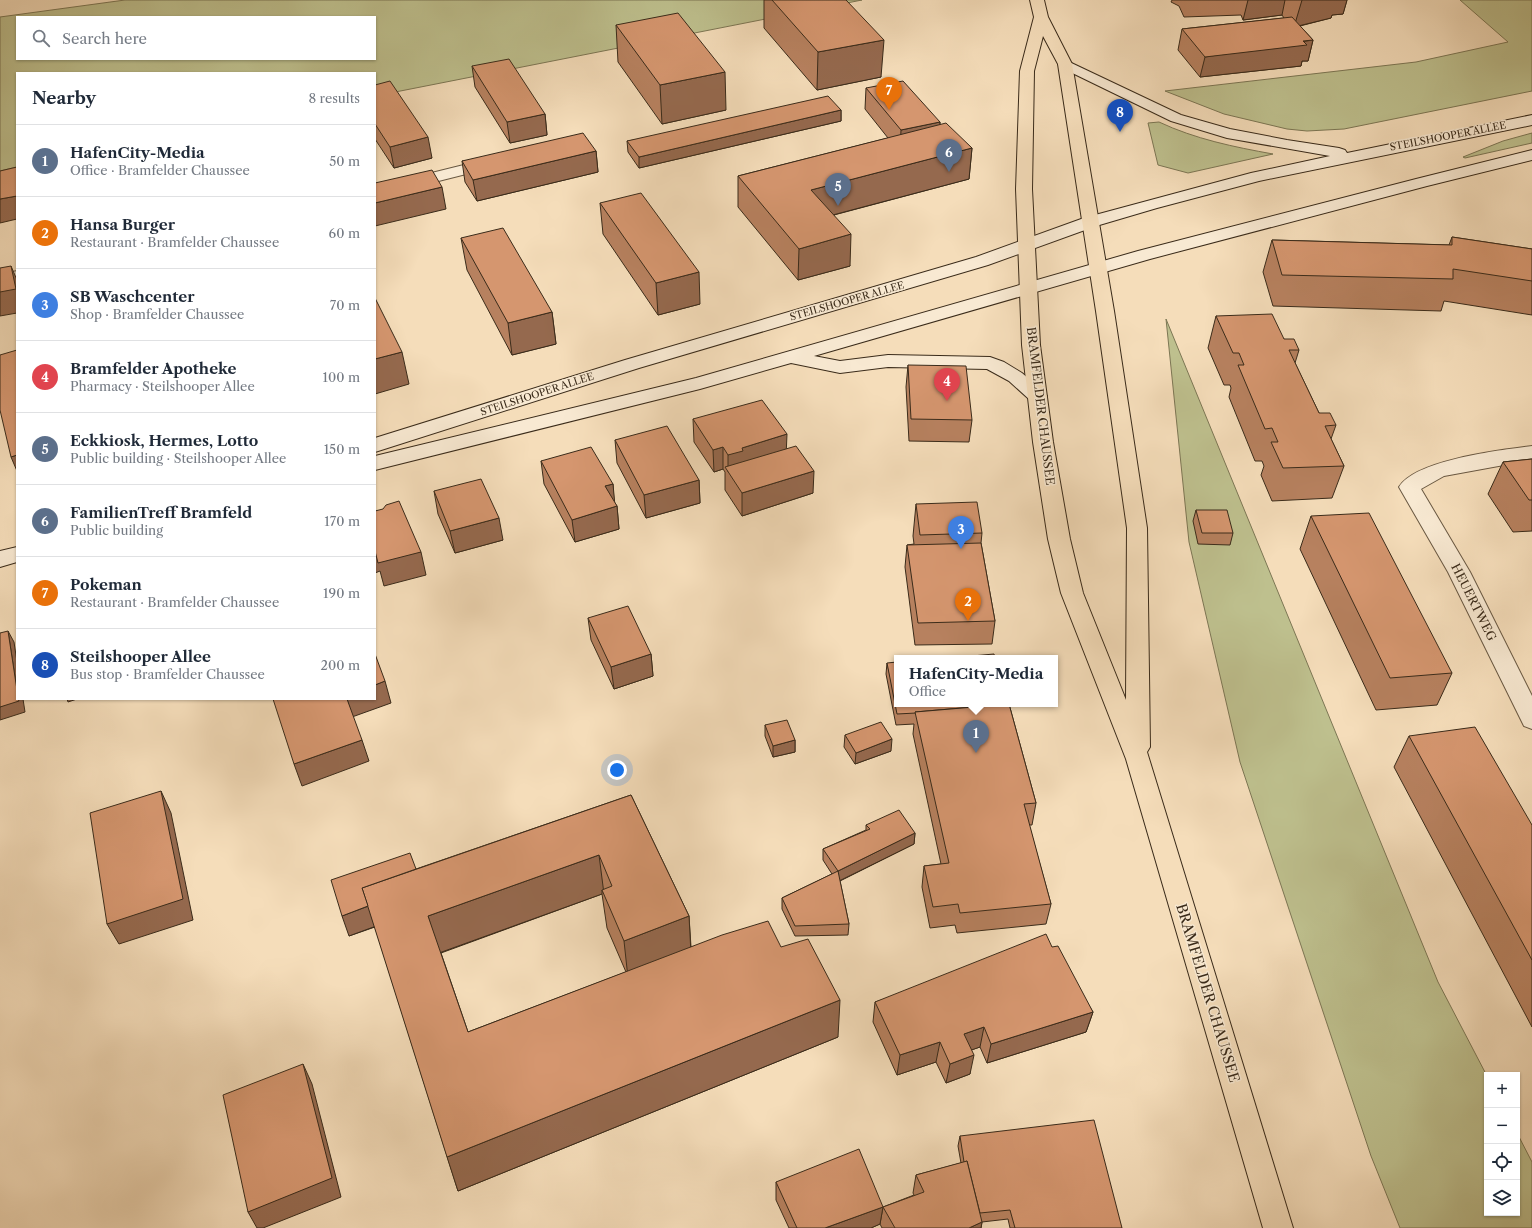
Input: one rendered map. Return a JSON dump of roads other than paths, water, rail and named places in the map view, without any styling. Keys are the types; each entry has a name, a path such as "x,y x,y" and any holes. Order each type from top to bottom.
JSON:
{"main road":[{"name":"BRAMFELDER CHAUSSEE","path":"1038,0 1041,17 1065,64 1098,268 1137,528 1138,759"},
{"name":"BRAMFELDER CHAUSSEE","path":"1041,17 1027,71 1024,189 1030,334 1037,396 1059,539 1072,594 1138,759 1278,1228"},
{"path":"1065,64 1176,118 1194,124 1227,133 1287,145 1352,155"},
{"name":"STEILSHOOPER ALLEE","path":"376,446 632,364 1027,246 1090,222 1151,204 1257,176 1352,155 1532,120"},
{"name":"STEILSHOOPER ALLEE","path":"376,462 700,383 1098,268 1422,182 1532,155"},
{"path":"376,192 510,159"},
{"path":"0,280 16,276"},
{"path":"791,357 840,367 888,361 990,364 1002,368 1017,378 1037,396"},
{"name":"HEUERTWEG","path":"1532,453 1438,470 1409,487 1430,519 1475,602 1532,720"},
{"path":"0,559 16,554"}],"place":[{"name":"Pokeman","path":"889,110"},
{"name":"Steilshooper Allee","path":"1120,132"},
{"name":"FamilienTreff Bramfeld","path":"949,172"},
{"name":"Eckkiosk, Hermes, Lotto","path":"838,206"},
{"name":"Bramfelder Apotheke","path":"947,401"},
{"name":"SB Waschcenter","path":"961,549"},
{"name":"Hansa Burger","path":"968,621"},
{"name":"HafenCity-Media","path":"976,753"}]}
